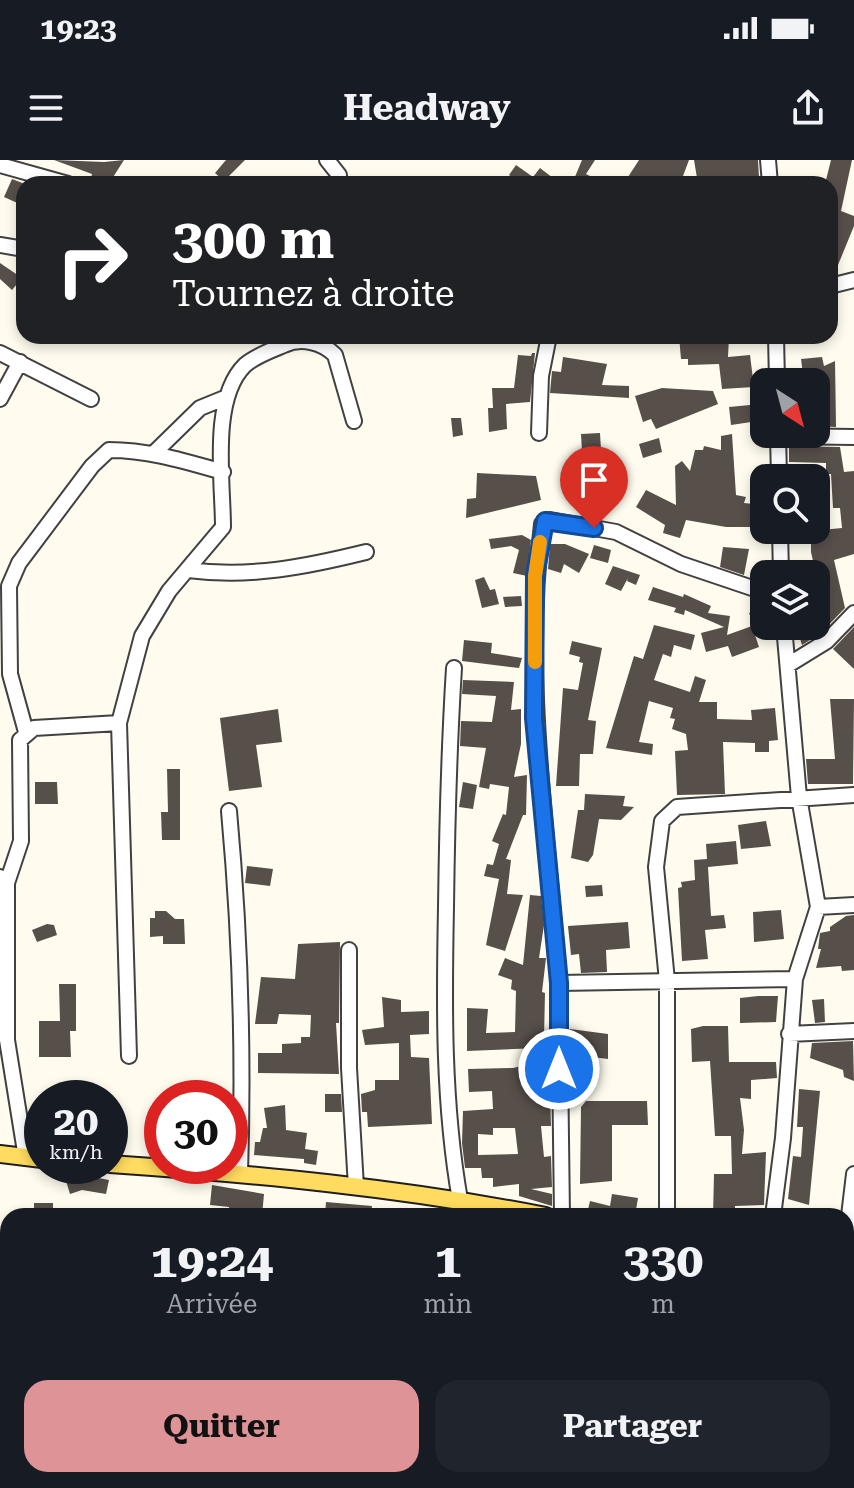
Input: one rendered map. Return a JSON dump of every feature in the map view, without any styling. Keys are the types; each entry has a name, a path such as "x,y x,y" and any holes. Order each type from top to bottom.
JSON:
{"main road":[{"path":"0,1154 24,1157"},
{"path":"248,1174 503,1208"}],"street":[{"path":"327,160 339,175"},
{"path":"0,165 39,176"},
{"path":"129,1056 119,723 136,647 169,591 223,527 222,410 227,397 244,366 286,344"},
{"path":"318,344 335,355 354,421"},
{"path":"539,433 541,376 547,344"},
{"path":"776,344 777,368"},
{"path":"0,353 91,399"},
{"path":"0,399 20,362"},
{"path":"154,453 200,408 227,397"},
{"path":"830,436 854,437"},
{"path":"26,732 10,674 9,586 19,563 109,450 154,453 223,472"},
{"path":"562,1208 559,983 534,718 535,576 542,524 550,520 616,532 681,564 750,587"},
{"path":"188,570 228,575 274,573 366,552"},
{"path":"788,665 827,641 854,613"},
{"path":"774,1208 783,1138 795,979 818,907 799,797 785,640"},
{"path":"454,668 447,783 443,1042 452,1154 460,1200"},
{"path":"24,1114 7,1040 4,880 21,841 20,740 26,732 119,723"},
{"path":"667,1208 667,981 656,867 662,821 677,807 854,795"},
{"path":"229,811 239,911 242,1080"},
{"path":"818,907 854,905"},
{"path":"349,950 349,1068 356,1187"},
{"path":"559,983 795,979"},
{"path":"789,1034 854,1031"},
{"path":"850,1208 854,1174"}],"building":[{"path":"54,160 124,160 114,176 92,174"},
{"path":"226,160 245,160 229,176 215,173"},
{"path":"582,160 595,160 586,174 590,176 575,176"},
{"path":"639,160 689,160 683,176 629,176"},
{"path":"694,160 758,160 759,176 697,176"},
{"path":"831,160 852,160 841,211 854,216 854,226 838,265 838,176 827,176"},
{"path":"516,165 532,176 510,176"},
{"path":"540,168 550,176 534,176"},
{"path":"12,179 16,181 16,202 4,197"},
{"path":"0,263 16,274 16,285 12,290 0,279"},
{"path":"680,344 729,344 728,357 750,355 750,387 722,389 719,364 688,365 688,359 681,359"},
{"path":"535,353 530,402 506,404 507,429 489,432 488,408 493,408 492,388 514,388 518,355 531,356"},
{"path":"563,357 607,364 602,385 629,386 629,398 550,393 552,371 561,372"},
{"path":"822,357 824,366 835,361 836,427 830,427 830,368 802,368 801,359"},
{"path":"662,388 713,391 718,404 656,429 651,419 643,422 635,396"},
{"path":"750,405 750,422 731,425 729,407"},
{"path":"451,418 461,418 463,435 453,437"},
{"path":"600,433 601,450 582,451 581,434"},
{"path":"732,434 736,495 746,497 744,503 750,504 750,527 726,527 686,520 680,538 663,533 665,525 636,507 646,490 676,505 675,466 682,461 690,471 695,450 703,450 704,446 721,450 721,436"},
{"path":"659,438 662,452 643,458 639,444"},
{"path":"840,447 844,472 854,471 854,554 834,560 845,608 830,624 830,560 813,560 811,544 830,544 830,529 842,528 840,508 833,508 830,464 789,462 789,448"},
{"path":"477,473 536,476 541,500 466,518 467,499 476,498"},
{"path":"601,481 616,483 614,500 598,499"},
{"path":"522,535 531,540 527,576 513,573 519,550 511,546 491,549 489,539"},
{"path":"550,544 565,544 589,554 579,573 564,564 561,573 548,569"},
{"path":"594,545 611,550 608,563 590,558"},
{"path":"723,547 749,549 744,575 720,567"},
{"path":"613,566 640,575 636,585 627,581 628,578 621,591 605,584"},
{"path":"484,577 490,590 495,589 499,604 482,608 475,580"},
{"path":"653,587 683,597 684,594 711,606 708,613 730,616 727,635 750,627 750,640 757,640 759,647 732,657 728,646 706,652 701,633 724,627 685,610 684,615 674,612 676,608 648,600"},
{"path":"521,596 522,606 505,607 503,597"},
{"path":"654,625 695,635 691,650 674,645 671,657 663,654 654,680 690,692 695,676 706,680 699,702 717,702 717,719 752,720 751,710 775,708 778,740 769,741 769,752 755,752 755,743 723,742 725,794 677,795 675,751 688,750 686,734 672,729 675,719 670,718 673,708 649,701 639,742 653,744 652,755 606,748 634,656 643,659"},
{"path":"854,627 854,669 833,649"},
{"path":"464,640 492,643 491,653 522,658 519,668 462,661"},
{"path":"572,641 602,648 588,720 596,721 593,754 580,754 579,786 556,786 563,688 578,690 583,663 579,662 580,657 569,654"},
{"path":"463,680 514,682 511,710 521,709 521,744 514,777 527,775 526,815 523,815 506,859 511,860 507,894 523,895 505,951 486,945 499,879 484,876 487,864 493,865 499,844 492,841 503,814 506,815 509,787 490,784 489,789 479,787 486,748 460,746 461,721 492,722 496,696 462,694"},
{"path":"830,699 854,699 853,784 808,784 806,759 835,759"},
{"path":"278,709 282,742 256,745 262,787 229,791 220,718"},
{"path":"167,769 180,769 180,840 162,840 161,812 168,812"},
{"path":"35,782 57,782 58,804 35,804"},
{"path":"463,782 477,785 473,809 459,807"},
{"path":"585,794 625,796 623,806 634,807 621,820 599,819 593,855 588,862 571,858 578,810 584,810"},
{"path":"766,821 771,846 741,849 738,825"},
{"path":"736,841 738,864 708,867 711,916 724,915 726,928 705,930 708,959 682,961 678,888 682,887 681,882 695,880 694,860 707,859 706,844"},
{"path":"247,866 273,869 270,886 245,883"},
{"path":"602,885 603,896 586,897 585,886"},
{"path":"530,895 541,896 544,925 539,958 546,958 542,992 545,993 544,1038 540,1038 539,1048 467,1051 467,1008 488,1009 486,1033 515,1032 516,991 511,989 512,980 498,975 505,958 523,965"},
{"path":"781,910 784,939 754,942 753,912"},
{"path":"155,911 166,911 175,919 184,919 185,944 163,944 163,936 150,937 150,918 155,918"},
{"path":"854,915 854,970 842,971 841,966 816,968 821,949 818,949 820,933 830,931 830,927 846,916"},
{"path":"628,922 630,948 606,950 607,972 581,973 579,954 571,955 568,926"},
{"path":"47,924 54,925 57,935 37,942 32,930"},
{"path":"340,942 339,1023 336,1023 339,1074 258,1073 258,1053 282,1053 282,1044 301,1043 301,1037 310,1037 311,1015 279,1014 277,1024 255,1024 261,977 295,979 298,944"},
{"path":"59,984 76,984 76,1031 70,1031 71,1057 39,1057 39,1021 60,1021"},
{"path":"778,996 776,1022 740,1023 740,998"},
{"path":"382,997 401,1000 401,1012 429,1011 429,1034 410,1035 411,1057 429,1058 432,1124 368,1127 367,1112 362,1112 361,1094 375,1090 375,1080 399,1080 399,1043 365,1045 362,1030 384,1027"},
{"path":"824,999 825,1022 815,1023 812,1000"},
{"path":"728,1026 729,1062 776,1062 777,1078 751,1080 751,1099 740,1098 744,1130 742,1154 766,1152 764,1205 713,1208 714,1174 732,1174 731,1136 715,1136 710,1061 692,1062 691,1029"},
{"path":"570,1029 608,1034 608,1059 577,1055 576,1046 570,1046"},
{"path":"853,1041 854,1081 844,1077 843,1070 810,1058 812,1043"},
{"path":"539,1062 538,1069 548,1069 551,1126 541,1126 544,1157 551,1156 552,1187 531,1189 552,1194 552,1206 519,1196 519,1184 493,1187 493,1178 482,1178 481,1168 465,1168 463,1111 493,1109 492,1091 469,1092 468,1069 513,1068","holes":["493,1128 515,1128 518,1154 478,1155 478,1134 493,1135"]},
{"path":"799,1089 820,1091 809,1205 788,1199 793,1156 801,1157 803,1127 797,1127"},
{"path":"325,1094 341,1094 342,1112 325,1112"},
{"path":"586,1101 647,1101 648,1125 612,1125 612,1181 580,1184 581,1107"},
{"path":"285,1105 286,1130 307,1133 305,1149 318,1151 316,1165 304,1163 304,1159 254,1155 255,1142 260,1142 263,1128 267,1128 264,1108"},
{"path":"67,1184 108,1184 106,1194 82,1190 70,1194"},
{"path":"212,1185 264,1194 263,1208 210,1205"},
{"path":"612,1194 638,1198 636,1208 588,1208 590,1201 610,1206"},
{"path":"326,1202 372,1206 372,1208 326,1208"},
{"path":"34,1203 53,1203 53,1208 34,1208"}],"slow traffic":[{"path":"535,662 535,576 540,542"}],"route":[{"path":"559,1069 559,983 546,817 534,718 535,576 542,524 545,521 594,528"}]}
